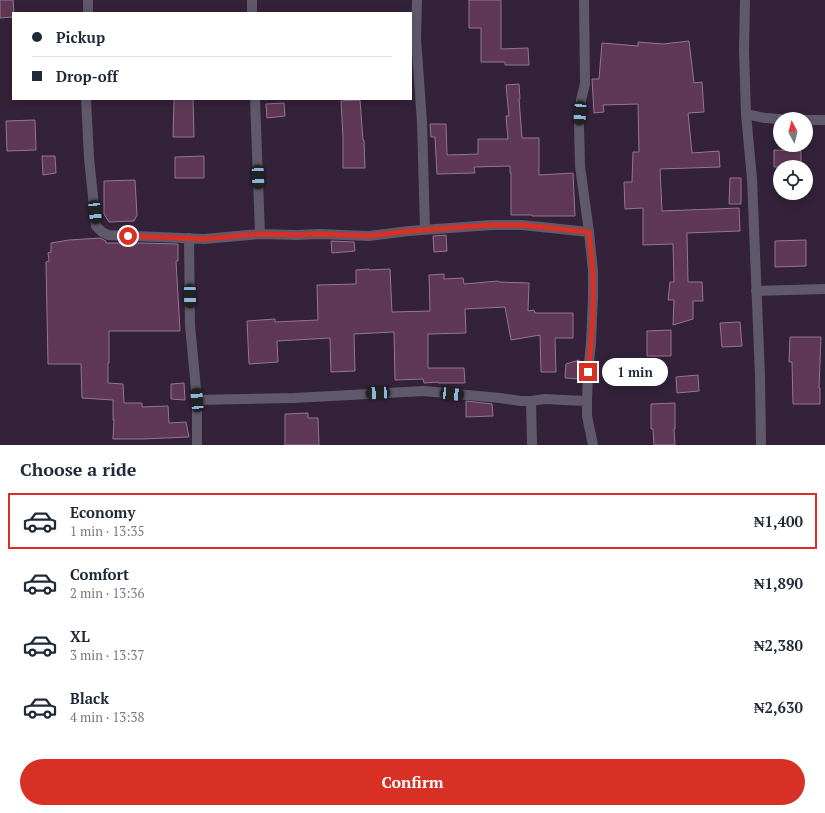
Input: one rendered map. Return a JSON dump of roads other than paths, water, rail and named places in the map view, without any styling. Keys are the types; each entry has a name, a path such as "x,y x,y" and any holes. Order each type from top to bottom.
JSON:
{"street":[{"path":"88,0 88,12"},
{"path":"252,0 252,12"},
{"path":"417,0 416,38 422,122 425,230"},
{"path":"584,0 585,84 581,100 579,125 580,166 593,271 591,343 587,401 587,416 593,445"},
{"path":"745,0 744,50 746,114 752,179 761,445"},
{"path":"86,100 89,158 96,226 108,235 204,239 260,234 369,236 425,230 500,225 522,225 589,232"},
{"path":"256,100 260,234"},
{"path":"746,114 773,119"},
{"path":"813,120 825,120"},
{"path":"189,238 190,325 197,400 196,445"},
{"path":"756,290 825,289"},
{"path":"197,400 294,398 424,391 520,401 545,399 587,401"},
{"path":"531,401 532,444"}]}
